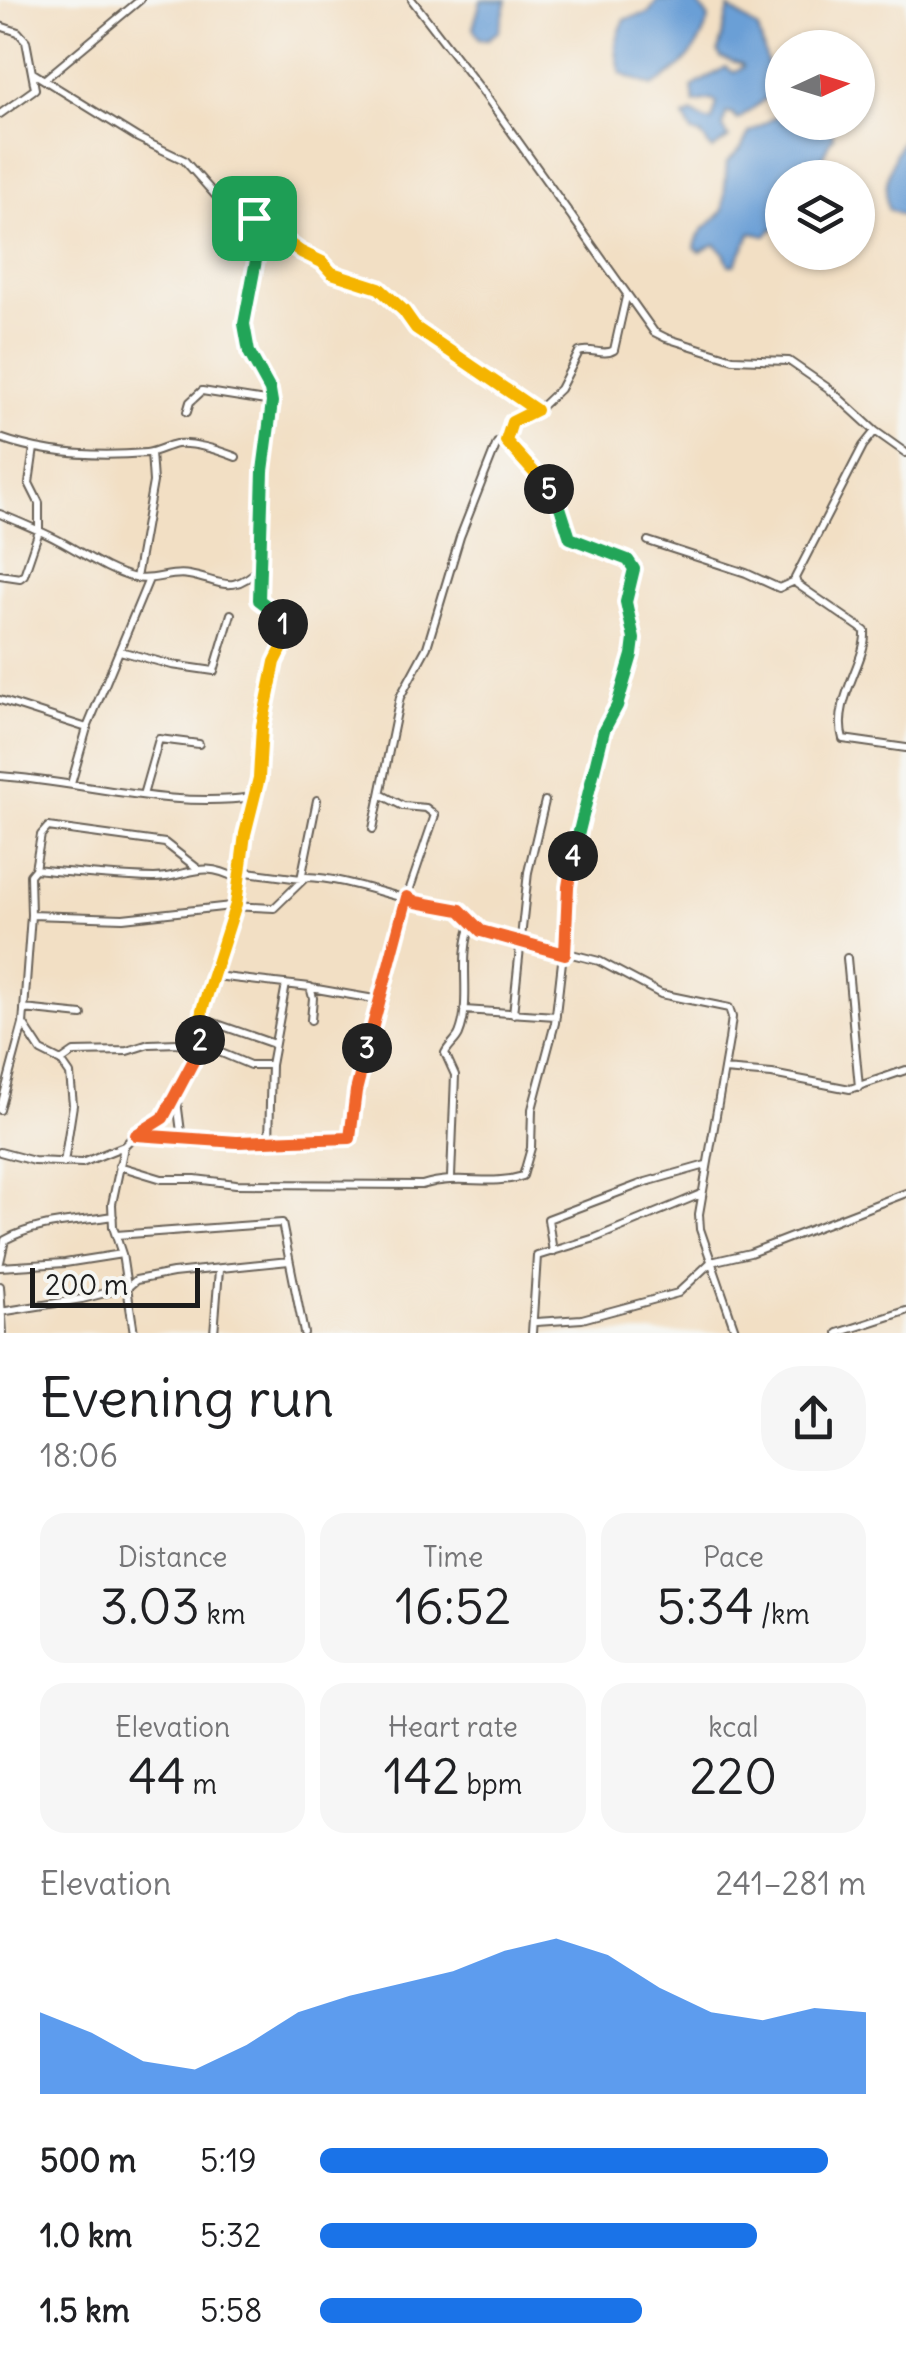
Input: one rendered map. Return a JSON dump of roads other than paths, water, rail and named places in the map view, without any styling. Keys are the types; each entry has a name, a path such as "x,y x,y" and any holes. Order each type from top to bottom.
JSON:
{"street":[{"path":"44,80 140,0"},
{"path":"412,0 483,92 646,322 666,338 733,359 789,360 906,453"},
{"path":"0,26 23,37 34,93 0,114"},
{"path":"33,73 138,138 184,160 215,195 322,262 332,273 379,288 416,328 536,410"},
{"path":"0,1152 34,1161 82,1163 124,1146 163,1118 200,1044 202,1010 236,907 238,875 259,778 262,726 283,633 279,615 260,602 263,471 272,402 270,390 249,352 244,324 257,255 254,218"},
{"path":"506,441 512,422 536,410 560,389 579,352 606,354 614,350 626,295"},
{"path":"187,412 190,402 202,391 272,402"},
{"path":"795,582 813,538 863,446 875,432"},
{"path":"0,438 34,448 92,454 151,452 177,444 202,446 236,457"},
{"path":"373,828 400,697 427,647 483,473 497,443 506,441"},
{"path":"119,1166 162,1179 236,1184 422,1185 451,1178 488,1182 523,1176 530,1148 532,1110 556,1016 568,887 580,825 604,730 617,706 634,645 626,602 634,569 628,560 570,538 554,495 506,441"},
{"path":"0,575 24,575 39,531 39,503 29,483 34,448"},
{"path":"136,578 153,482 151,452"},
{"path":"0,514 115,572 136,578 188,574 226,585 246,579 262,568"},
{"path":"648,541 779,588 795,582"},
{"path":"71,784 87,728 149,580"},
{"path":"795,582 864,631 845,700 843,739 906,748"},
{"path":"120,651 214,671 231,614"},
{"path":"0,700 87,728"},
{"path":"143,795 159,739 199,744"},
{"path":"0,776 197,802 254,797"},
{"path":"136,1135 182,1140 350,1138 356,1091 407,897 434,815 426,808 403,806 382,795"},
{"path":"31,915 123,918 279,906 301,879 318,800"},
{"path":"514,1014 528,872 545,802"},
{"path":"0,1110 23,1024 30,875 35,869 41,835 48,827 165,843 197,868"},
{"path":"35,869 88,876 160,878 197,868 238,875 328,878 372,892 460,910 481,931 521,944 600,960 661,994 730,1008 732,1017 706,1166 700,1230 736,1333 728,1333"},
{"path":"451,1178 455,1075 445,1053 458,1037 464,1010 464,965 472,923"},
{"path":"846,958 859,1086"},
{"path":"214,976 380,1000"},
{"path":"269,1141 270,1065 286,984"},
{"path":"311,988 311,1020"},
{"path":"24,1010 82,1015"},
{"path":"464,1010 556,1016"},
{"path":"203,1019 274,1044"},
{"path":"23,1024 41,1051 61,1061 70,1074 73,1105 64,1163"},
{"path":"61,1061 74,1052 128,1050 148,1044 200,1044 250,1064 270,1065"},
{"path":"724,1070 772,1074 841,1089 906,1070"},
{"path":"176,1093 182,1140"},
{"path":"124,1146 113,1216 134,1333"},
{"path":"553,1252 548,1219 646,1182 706,1166"},
{"path":"532,1333 536,1322 534,1280 538,1256 595,1238 702,1194"},
{"path":"536,1322 582,1318 678,1292 710,1262 750,1252 906,1194"},
{"path":"113,1216 17,1233 5,1240 0,1264 66,1263 122,1254"},
{"path":"116,1235 282,1222 304,1333"},
{"path":"1,1312 128,1287 136,1280 173,1272 289,1261"},
{"path":"214,1333 219,1270"},
{"path":"0,1286 3,1333"},
{"path":"838,1333 906,1311"}],"water":[{"path":"481,0 507,0 499,31 488,39 480,39 473,28"},
{"path":"657,0 695,0 709,18 688,58 652,86 621,74 616,46 625,19 649,13"},
{"path":"729,8 758,29 765,55 765,99 738,120 726,113 723,127 729,138 712,150 702,136 692,133 684,117 693,113 712,121 717,103 694,103 692,87 726,67 733,72 743,67 721,58 718,52"},
{"path":"765,123 765,140 831,140 822,160 765,160 765,236 751,233 735,265 729,265 715,244 700,252 695,248 700,234 723,210 727,162 741,149 749,133"},
{"path":"906,133 906,218 888,209 886,189 893,159"}]}
